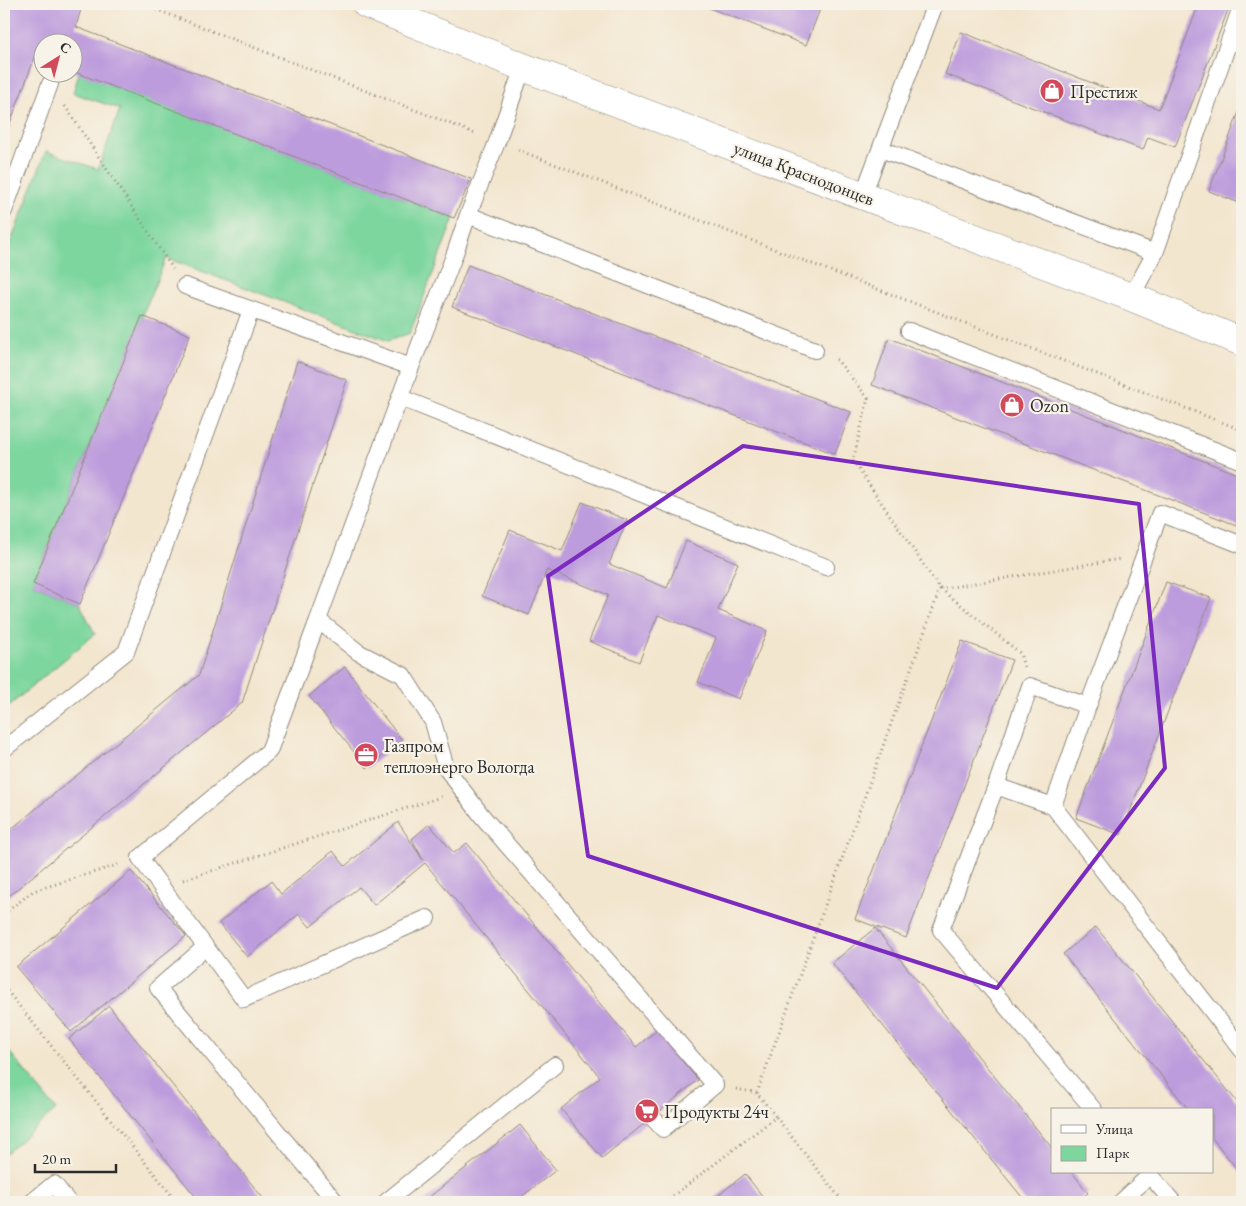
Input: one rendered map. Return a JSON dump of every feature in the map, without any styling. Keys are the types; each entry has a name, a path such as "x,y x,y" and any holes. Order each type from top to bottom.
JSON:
{"main road":[{"name":"улица Краснодонцев","path":"366,4 523,67 1131,297 1242,342"}],"lane":[{"path":"863,195 935,4"},
{"path":"1131,297 1155,253 1242,4"},
{"path":"427,918 244,999 140,858 269,751 411,367 497,142 523,67"},
{"path":"4,211 50,84"},
{"path":"881,149 1155,253"},
{"path":"468,215 815,350"},
{"path":"185,286 411,367"},
{"path":"4,749 126,652 251,310"},
{"path":"908,330 1242,461"},
{"path":"401,398 826,567"},
{"path":"1053,806 1160,513 1242,545"},
{"path":"318,620 358,652 404,675 433,722 446,768 462,790 482,816 715,1085 663,1129 652,1117"},
{"path":"1088,706 1030,686 996,786 941,930 1092,1108"},
{"path":"996,786 1053,806 1242,1050"},
{"path":"205,947 158,988 336,1202"},
{"path":"386,1202 555,1065"},
{"path":"1121,1202 1149,1174 1173,1202"},
{"path":"32,1202 54,1184 68,1202"}],"path":[{"path":"142,4 1242,430"},
{"path":"50,84 185,286"},
{"path":"815,350 837,360 868,398 853,461 940,589 1020,653 1030,686"},
{"path":"940,589 1145,554"},
{"path":"757,1093 940,589"},
{"path":"161,887 462,790"},
{"path":"4,914 33,891 140,858"},
{"path":"4,987 177,1202"},
{"path":"715,1085 757,1093 843,1202"},
{"path":"665,1202 776,1116"}],"highlighted area":[{"path":"743,446 1139,504 1165,768 997,988 588,856 548,576"}],"green space":[{"path":"82,74 454,218 410,333 388,341 166,258 33,584 80,604 95,634 4,710 4,259 46,151 98,169 120,109 73,93 76,82 82,82"},
{"path":"4,1045 56,1110 4,1155"}],"building":[{"path":"4,4 79,4 82,5 76,27 471,179 454,218 82,75 82,32 32,32 32,65 4,139"},
{"path":"699,4 822,4 806,45"},
{"name":"Престиж","path":"1199,4 1230,5 1175,147 1148,137 1143,150 945,74 961,32 1159,109"},
{"path":"1242,104 1242,204 1209,191"},
{"path":"468,265 851,412 835,454 452,307"},
{"path":"142,316 190,335 80,604 33,584"},
{"path":"889,338 1242,476 1242,518 1239,526 872,385"},
{"path":"297,361 347,380 242,703 4,900 4,835 199,675"},
{"path":"582,502 627,520 609,564 667,588 686,541 738,563 718,610 767,631 739,699 698,682 716,638 658,615 639,662 589,641 608,595 547,570 529,615 482,596 510,530 562,551"},
{"path":"1166,582 1211,598 1121,835 1076,818"},
{"path":"962,641 1012,660 906,938 855,919"},
{"path":"345,667 402,740 367,768 309,696"},
{"path":"398,822 423,860 412,839 429,824 454,853 467,843 636,1047 657,1030 698,1080 602,1158 561,1109 600,1077 425,863 374,905 359,887 310,927 299,914 247,957 219,923 271,881 281,894 333,851 345,866"},
{"path":"131,871 186,936 71,1032 16,967"},
{"path":"1096,927 1242,1108 1242,1175 1214,1140 1214,1108 1187,1108 1063,954"},
{"path":"875,928 1051,1147 1051,1174 1074,1174 1088,1193 1077,1202 1026,1202 832,963"},
{"path":"109,1006 266,1202 200,1202 69,1039"},
{"path":"520,1125 556,1170 515,1202 423,1202"},
{"path":"745,1174 767,1202 710,1202"}],"place":[{"name":"Престиж","path":"1052,91"},
{"name":"Ozon","path":"1012,405"},
{"name":"Газпром теплоэнерго Вологда","path":"366,755"},
{"name":"Продукты 24ч","path":"647,1111"}]}
